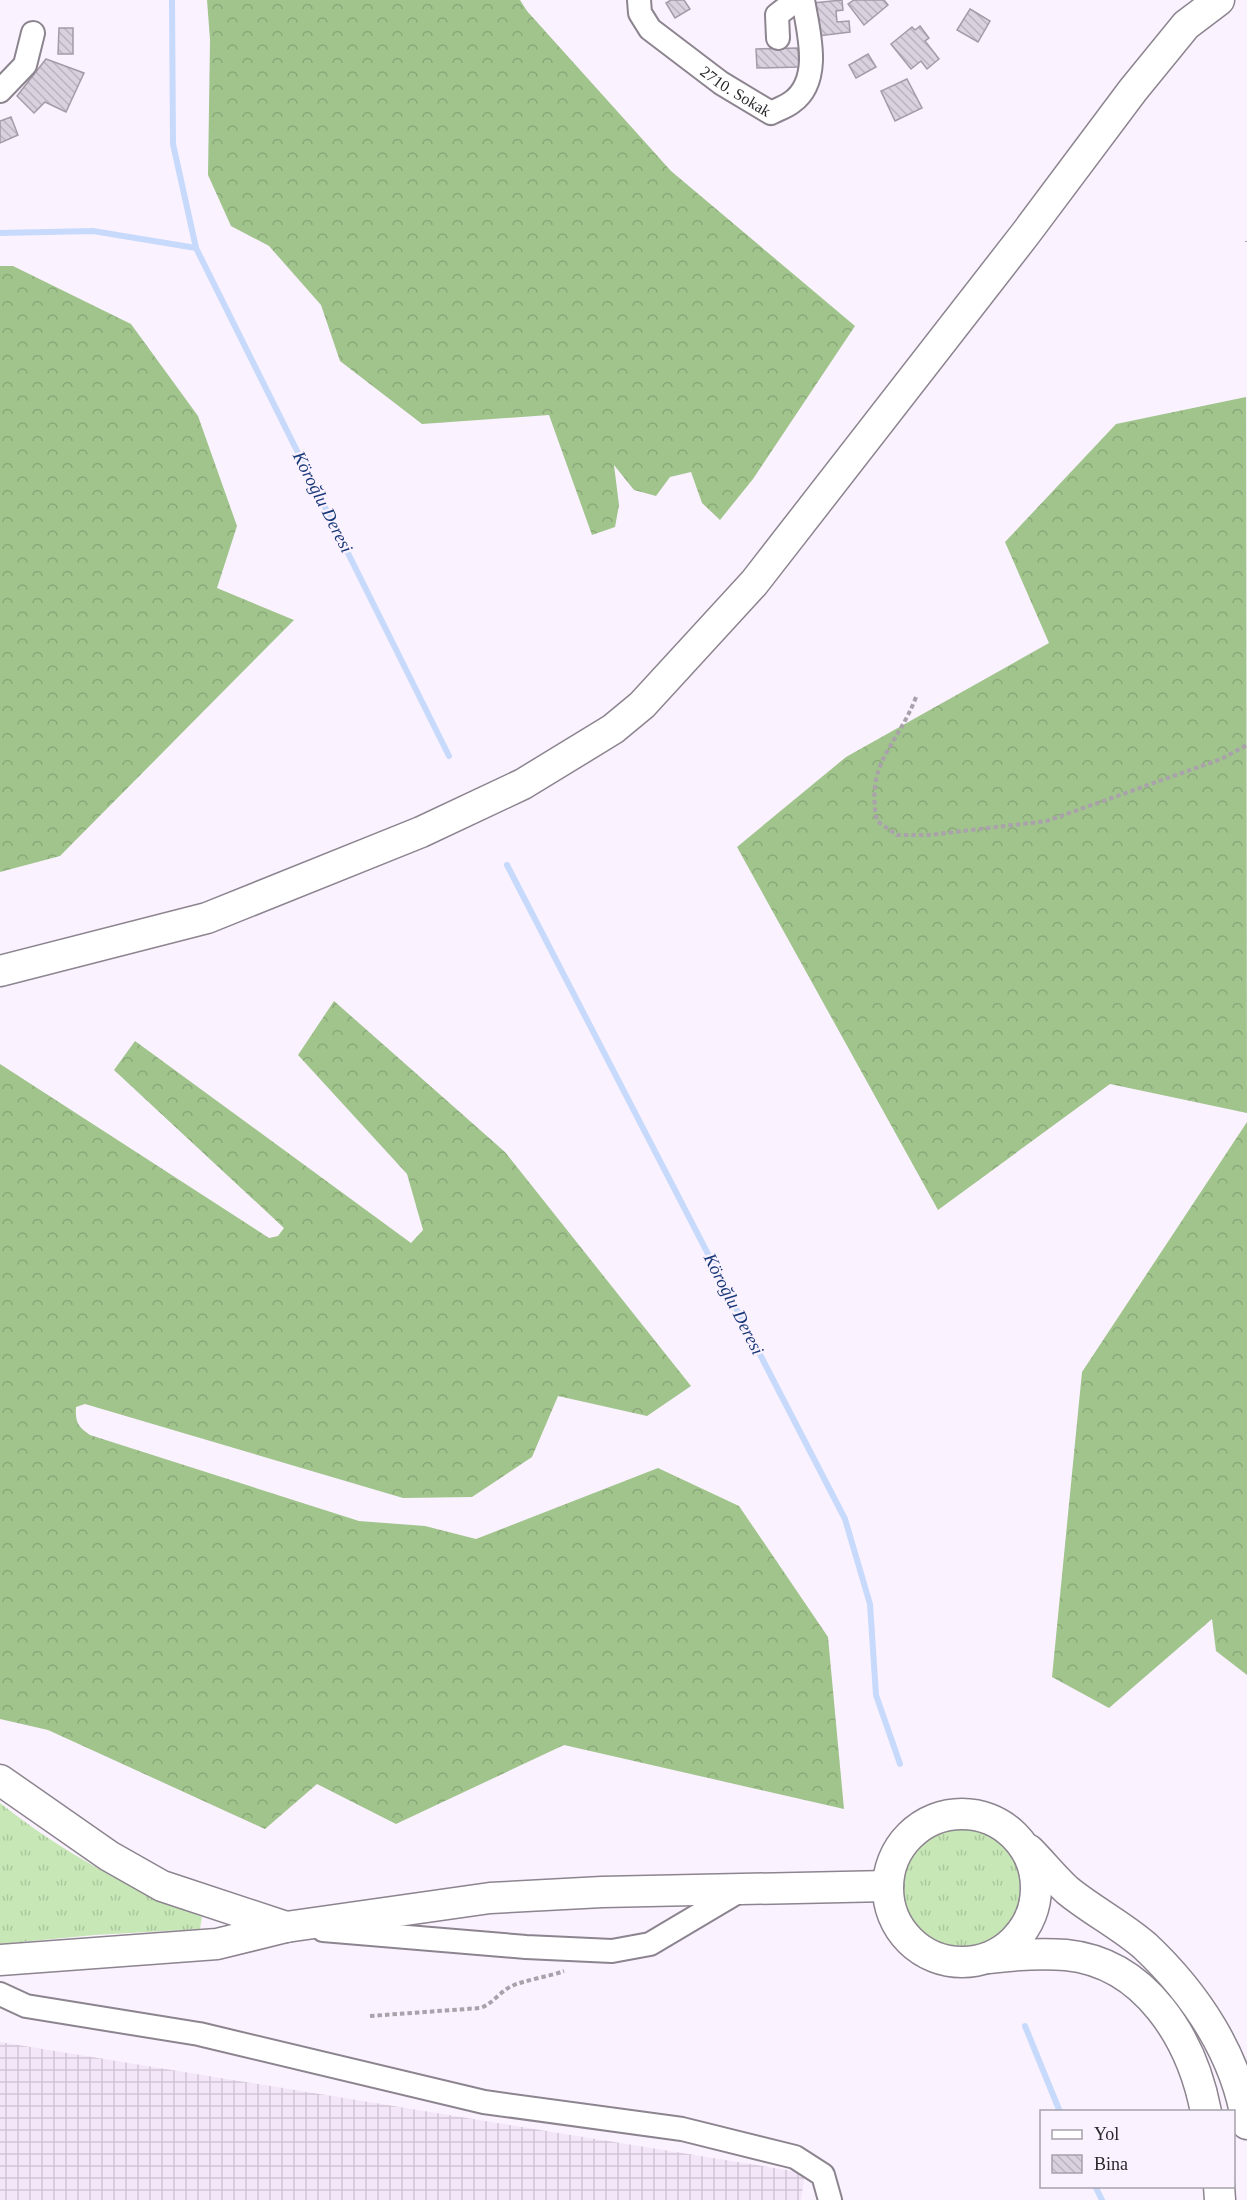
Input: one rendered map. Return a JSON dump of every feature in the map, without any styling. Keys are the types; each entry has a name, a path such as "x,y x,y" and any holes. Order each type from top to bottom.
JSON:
{"main road":[{"path":"0,971 218,914 421,832 564,761 620,723 670,676 754,583 1026,233 1133,90 1186,26 1219,0"},
{"path":"0,1780 109,1856 162,1886 285,1927"},
{"path":"1205,2110 1187,2049 1159,2004 1129,1977 1104,1965 1067,1955 988,1958 964,1962 940,1959 919,1948 902,1931 891,1910 888,1886 892,1862 904,1841 922,1825 944,1815 969,1814 993,1820 1014,1834 1066,1889 1143,1945 1190,1994 1224,2049 1245,2110 1247,2124"},
{"path":"988,1958 1009,1946 1026,1927 1035,1903 1036,1878 1029,1854 1014,1834"},
{"path":"0,1960 217,1944 285,1927 489,1898 888,1886"}],"street":[{"name":"2710. Sokak","path":"639,0 640,13 650,29 721,82 771,112 793,102 805,87 812,54 803,1"},
{"path":"778,38 777,15 790,5 803,1"},
{"path":"0,92 25,65 33,33"},
{"path":"285,1927 526,1947 612,1951 650,1944 742,1889"},
{"path":"0,1994 26,2006 200,2034 484,2102 682,2129 795,2157 823,2175 830,2200"}],"path":[{"path":"916,697 907,720 879,762 873,798 878,821 897,835 929,835 1047,821 1221,759 1247,745"},
{"path":"370,2016 480,2008 491,2004 511,1986 543,1979 572,1967"}],"shaded area":[{"path":"0,2042 805,2173 801,2200 0,2200"}],"green space":[{"path":"207,0 520,0 527,11 671,171 855,326 753,479 720,520 702,503 691,472 670,477 656,496 634,490 614,465 619,505 615,527 592,535 549,415 422,424 340,361 321,305 269,246 231,226 208,175 210,40"},
{"path":"0,266 13,266 131,324 198,416 237,526 217,588 294,620 60,856 0,872"},
{"path":"1246,397 1247,1113 1110,1084 938,1210 737,847 846,757 1049,643 1005,542 1116,424"},
{"path":"334,1001 505,1152 691,1386 647,1416 558,1396 532,1457 472,1497 403,1498 85,1404 76,1407 78,1424 90,1435 359,1521 425,1526 476,1539 658,1468 739,1506 828,1637 844,1809 564,1745 396,1824 317,1784 265,1829 48,1730 0,1719 0,1064 269,1238 278,1236 284,1228 114,1070 135,1041 411,1243 423,1230 407,1174 298,1055"},
{"path":"1247,1122 1247,1675 1216,1651 1212,1619 1109,1708 1052,1677 1082,1372"},
{"path":"0,1803 23,1821 96,1868 202,1917 200,1929 95,1935 0,1944"},
{"path":"962,1826 985,1831 1004,1844 1017,1863 1022,1886 1017,1909 1004,1928 985,1941 962,1946 939,1941 920,1928 907,1909 902,1886 907,1863 920,1844 939,1831"}],"building":[{"path":"671,0 684,0 690,9 675,18 666,3"},
{"path":"842,0 843,10 836,11 837,22 849,21 850,32 818,36 813,3"},
{"path":"854,0 884,0 888,5 864,25 848,4"},
{"path":"970,9 990,21 978,42 957,30"},
{"path":"920,26 929,38 925,41 939,59 927,69 921,61 911,69 891,44 912,27 915,30"},
{"path":"59,28 73,28 73,54 58,54"},
{"path":"798,48 799,67 757,68 756,49"},
{"path":"868,54 876,67 856,78 849,65"},
{"path":"46,59 84,73 66,112 45,102 34,113 17,96"},
{"path":"907,79 922,108 895,121 881,91"},
{"path":"11,117 18,135 0,143 0,121"}],"waterway":[{"name":"Köroğlu Deresi","path":"172,0 173,144 196,248 449,756"},
{"name":"Köroğlu Deresi","path":"0,233 93,231 196,248"},
{"name":"Köroğlu Deresi","path":"507,865 845,1519 870,1604 876,1695 900,1764"},
{"name":"Köroğlu Deresi","path":"1025,2026 1059,2110"},
{"name":"Köroğlu Deresi","path":"1096,2188 1102,2200"}]}
